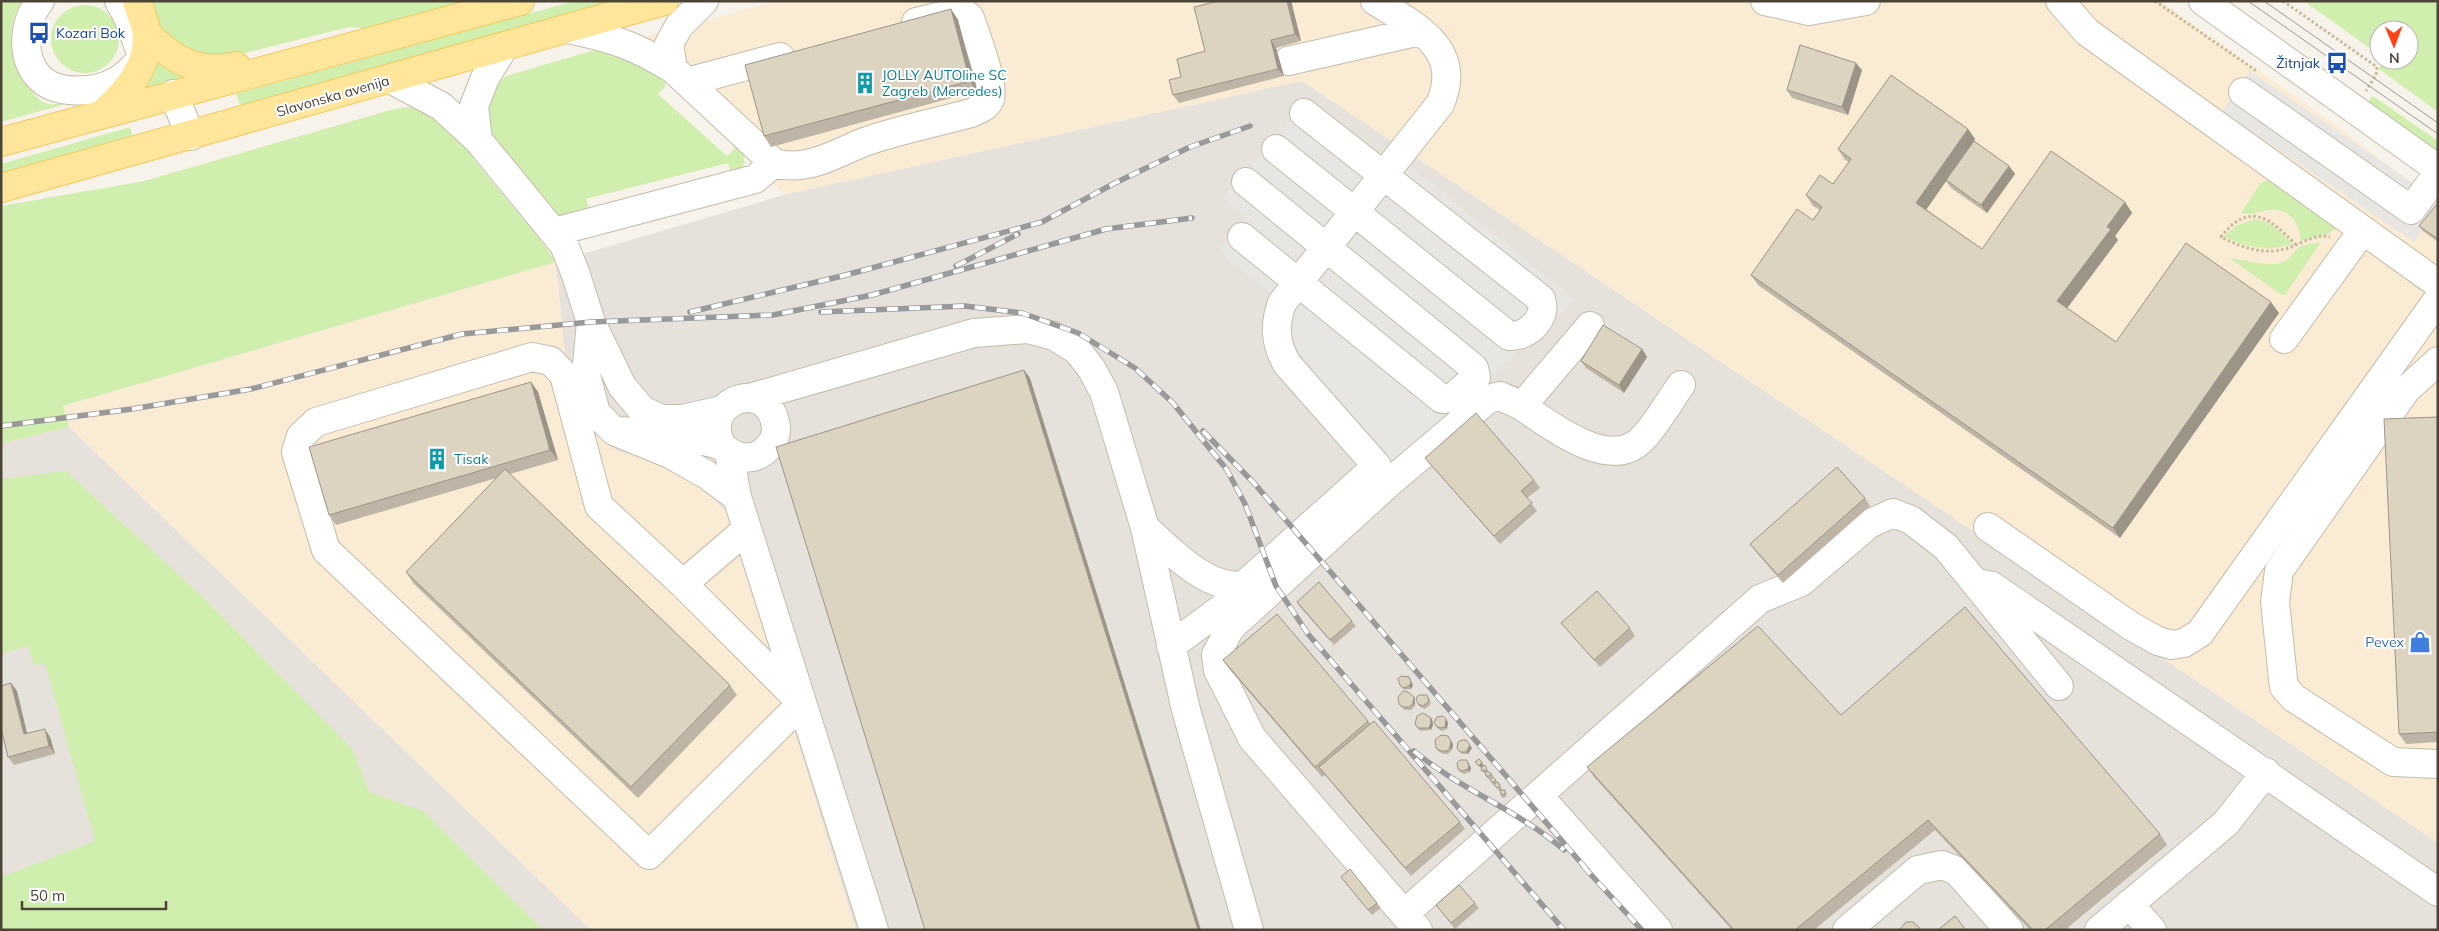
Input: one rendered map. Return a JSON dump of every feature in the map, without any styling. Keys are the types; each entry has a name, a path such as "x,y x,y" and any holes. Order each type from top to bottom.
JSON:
{"main road":[{"path":"101,114 120,98 129,86 145,46 137,1"},
{"path":"1,142 520,1"},
{"name":"Slavonska avenija","path":"1,188 191,136 664,1"},
{"path":"145,46 165,52 182,62 203,68 223,69 267,62 288,64"}],"street":[{"path":"40,1 33,10 28,24 27,51 31,66 38,77 50,85 68,90 100,87 116,81 145,46 119,1"},
{"path":"680,75 669,44 679,26 704,1"},
{"path":"1171,646 1229,603 1243,586 1376,466 1286,364 1278,348 1277,319 1282,303 1440,104 1446,90 1447,77 1441,50 1420,31 1375,1"},
{"path":"1765,1 1809,11 1866,1"},
{"path":"2060,1 2087,32 2356,239 2438,284"},
{"path":"2203,1 2438,171 2411,210 2243,92"},
{"path":"568,29 616,39 646,52 680,75 774,163 789,167 813,164 869,140 972,113 985,107 990,98 990,82 970,18 962,11 889,29"},
{"path":"1288,61 1420,31"},
{"path":"478,140 474,106 485,78 504,47"},
{"path":"680,75 805,50"},
{"path":"390,79 441,106 478,140 564,244 591,322 622,386 642,410 661,419 683,419 722,410 740,399 750,398 974,333 1028,329 1054,336 1078,350 1091,368 1104,392 1145,528 1186,710 1249,930"},
{"path":"173,94 191,136"},
{"path":"1276,149 1509,336 1522,335 1539,320 1544,312 1541,299 1304,113"},
{"path":"554,232 755,179 774,163"},
{"path":"1242,238 1442,399 1452,398 1476,377 1474,368 1246,182"},
{"path":"2284,339 2356,239"},
{"path":"1988,528 2131,626 2158,641 2172,645 2184,643 2200,633 2438,299"},
{"path":"591,322 586,375 596,414 614,431 670,454 707,475 737,497"},
{"path":"1522,406 1590,326"},
{"path":"532,357 551,361 564,374 599,506 683,584 802,703 649,855 326,550 296,452 301,436 316,422 325,419 532,357"},
{"path":"2438,361 2406,390 2279,572 2275,602 2284,687 2294,698 2393,762 2438,764"},
{"path":"1681,385 1640,442 1628,448 1607,450 1579,443 1554,429 1522,406 1500,396 1488,398 1390,482 1230,628 1216,655 1218,670 1252,738 1411,922 1538,796 1760,599 1801,582 1869,524 1893,513 1911,520 1946,547 2060,686"},
{"path":"614,431 683,436 726,449 739,457 749,458 760,455 774,440 776,424 766,405 750,398"},
{"path":"722,410 716,429 726,449 737,497 874,930"},
{"path":"1145,528 1204,576 1228,587 1243,586"},
{"path":"683,584 747,529"},
{"path":"1975,582 1992,586 2266,772 2438,892"},
{"path":"2099,930 2226,823 2266,772"},
{"path":"1538,796 1658,930"},
{"path":"1847,930 1918,870 1942,865 1957,871 2009,930"},
{"path":"2129,904 2152,930"}],"path":[{"path":"2283,1 2377,67 2376,75 2362,97"},
{"path":"2296,245 2273,222 2258,216 2237,220 2221,237 2240,246 2259,251 2272,251 2296,245 2328,236 2356,239"}],"shaded area":[{"path":"778,1 2160,1 2341,129 2438,204 2438,843 1302,81 784,195 644,37"},
{"path":"2250,71 2438,202 2438,209 2414,242 2222,111"},
{"path":"1302,81 2438,843 2438,930 856,930 726,511 688,477 650,459 617,451 594,434 565,354 556,262 784,195"},
{"path":"1306,102 1375,156 1409,165 1575,300 1392,467 1301,356 1274,296 1219,251 1245,217 1223,199"},
{"path":"556,262 565,354 650,459 688,478 726,511 856,930 591,930 69,427 63,406"},
{"path":"69,427 591,930 1,930 1,444"}],"green space":[{"path":"1,1 22,1 13,23 12,47 24,80 35,95 49,104 87,98 1,122"},
{"path":"152,1 478,1 375,29 349,27 213,61 164,41"},
{"path":"574,1 619,1 241,107 236,94"},
{"path":"2304,1 2438,1 2438,112 2380,70 2419,70 2419,20 2369,20 2369,48"},
{"path":"78,5 92,5 104,10 114,20 119,32 119,46 114,58 104,68 92,73 78,73 66,68 56,58 51,46 51,32 56,20 66,10"},
{"path":"607,49 647,65 665,82 665,87 658,94 727,156 737,146 743,155 743,167 732,176 728,163 586,199 590,211 559,217 497,142 490,125 489,107 491,99 495,90 506,76 591,51"},
{"path":"155,56 193,79 138,94"},
{"path":"2373,96 2438,141 2438,154 2366,104"},
{"path":"407,107 423,109 453,127 474,160 538,237 556,262 63,406 69,427 1,444 1,206 144,181 394,109"},
{"path":"130,127 133,137 1,173 1,164"},
{"path":"2272,178 2336,225 2336,228 2330,233 2301,241 2295,222 2287,213 2268,210 2251,214 2241,213 2260,184"},
{"path":"2254,219 2271,225 2292,244 2274,248 2257,248 2224,236 2236,226"},
{"path":"2321,242 2285,295 2282,295 2229,258 2277,264 2287,260 2300,246"},
{"path":"66,471 204,598 353,750 369,792 423,811 543,930 1,930 1,877 95,841 45,664 34,665 28,646 1,654 1,479"}],"building":[{"path":"1218,1 1287,1 1295,34 1271,40 1278,69 1173,95 1169,80 1181,77 1177,59 1205,51 1194,7"},
{"name":"JOLLY AUTOline SC Zagreb (Mercedes)","path":"951,9 970,81 764,136 745,65"},
{"path":"1800,45 1856,63 1842,107 1787,90"},
{"path":"1891,75 1968,129 1916,203 1982,249 2051,151 2125,202 2107,227 2111,229 2057,301 2116,342 2186,243 2271,302 2113,528 1751,275 1797,209 1813,220 1822,207 1806,195 1820,175 1833,184 1851,159 1838,149"},
{"path":"1974,141 2009,166 1981,205 1946,180"},
{"path":"2438,205 2438,239 2419,226"},
{"path":"1603,325 1642,349 1619,385 1581,361"},
{"path":"1024,370 1198,930 925,930 776,447"},
{"name":"Tisak","path":"531,382 550,450 329,515 309,447"},
{"path":"1476,413 1534,480 1521,491 1532,503 1494,536 1425,458"},
{"name":"Pevex","path":"2438,417 2438,732 2399,734 2384,419"},
{"path":"1837,467 1865,498 1778,575 1750,544"},
{"path":"505,469 730,685 631,787 406,572"},
{"path":"1319,582 1352,621 1330,640 1297,602"},
{"path":"1597,591 1630,628 1594,660 1561,623"},
{"path":"1965,607 2160,834 2045,930 2033,930 1928,820 1795,930 1734,930 1587,767 1758,626 1841,715"},
{"path":"1277,614 1368,721 1315,767 1223,660"},
{"path":"1401,676 1409,677 1411,682 1409,686 1403,688 1400,685 1398,679"},
{"path":"11,683 24,734 45,729 49,746 8,757 1,728 1,686"},
{"path":"1403,691 1408,692 1414,697 1413,703 1409,707 1403,707 1399,704 1398,697"},
{"path":"1419,695 1427,695 1429,701 1423,706 1418,704 1416,698"},
{"path":"1423,713 1430,717 1429,728 1418,728 1415,724 1417,716"},
{"path":"1443,716 1446,719 1445,727 1436,726 1434,722 1437,717"},
{"path":"1374,721 1460,822 1405,868 1319,767"},
{"path":"1441,735 1448,736 1451,741 1447,751 1441,751 1436,748 1435,740"},
{"path":"1466,740 1470,745 1466,752 1460,752 1457,748 1458,742"},
{"path":"1479,759 1482,762 1479,766 1475,762"},
{"path":"1460,760 1467,760 1468,769 1462,771 1458,769 1457,763"},
{"path":"1483,765 1486,766 1486,771 1491,773 1490,776 1486,776 1485,771 1481,770"},
{"path":"1493,777 1496,780 1492,783 1490,779"},
{"path":"1498,782 1500,786 1497,788 1494,784"},
{"path":"1500,790 1505,790 1505,794 1501,795"},
{"path":"1350,869 1377,903 1368,910 1341,877"},
{"path":"1459,885 1475,903 1451,923 1436,905"},
{"path":"1955,916 1966,930 1939,930 1939,929"},
{"path":"1906,922 1913,922 1919,927 1919,930 1899,930"}],"tram line":[{"path":"2248,1 2438,134"},
{"path":"2264,1 2438,123"}],"railway":[{"path":"690,312 842,276 1042,222 1115,183 1190,147 1250,126"},
{"path":"1,426 132,409 251,389 462,334 591,322 773,315 872,295 1106,229 1192,218"},
{"path":"956,266 1018,234"},
{"path":"821,312 965,306 1022,313 1078,333 1135,368 1173,403 1227,470 1245,504 1276,586 1308,634 1564,930"},
{"path":"1203,431 1253,482 1588,871"},
{"path":"1414,751 1432,765 1528,823 1564,850"},
{"path":"1583,866 1642,930"}],"place":[{"name":"Kozari Bok","path":"39,33"},
{"name":"Žitnjak","path":"2337,63"},
{"name":"JOLLY AUTOline SC Zagreb (Mercedes)","path":"865,83"},
{"name":"Tisak","path":"437,459"},
{"name":"Pevex","path":"2420,642"}]}
